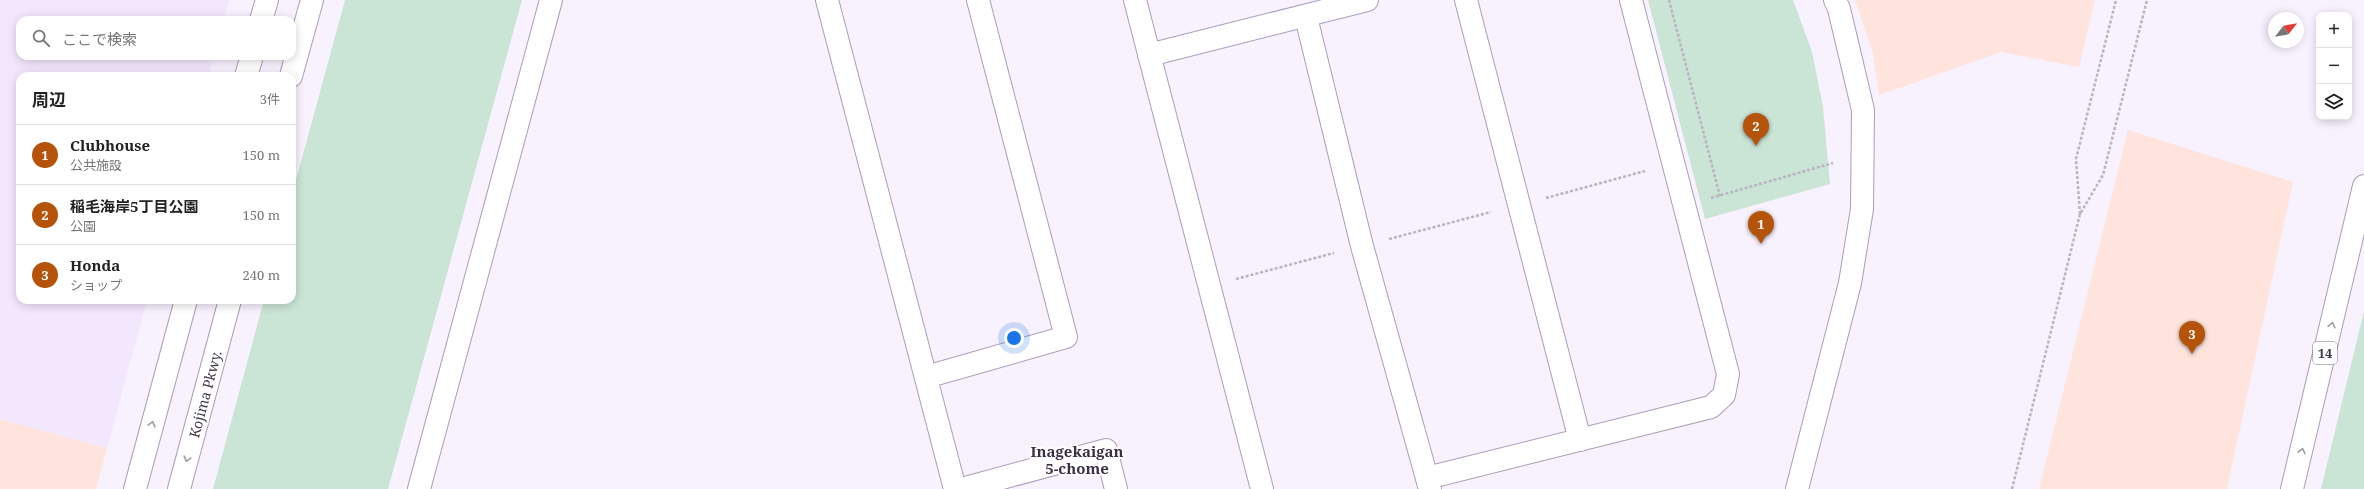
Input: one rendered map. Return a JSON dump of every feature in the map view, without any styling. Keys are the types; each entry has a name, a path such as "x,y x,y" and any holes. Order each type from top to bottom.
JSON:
{"main road":[{"path":"263,16 267,0"},
{"path":"296,58 312,0"},
{"path":"419,489 551,0"},
{"path":"827,0 955,489"},
{"path":"926,377 1066,337 978,0"},
{"path":"1135,0 1262,489"},
{"path":"1149,55 1306,17 1368,0"},
{"path":"1466,0 1580,440"},
{"path":"1306,17 1362,246 1428,484 1580,440 1710,407 1724,395 1728,374 1631,0"},
{"path":"1798,489 1850,283 1862,209 1863,110 1839,9 1835,0"},
{"path":"247,72 251,60"},
{"path":"292,72 295,60"},
{"name":"14","path":"2292,489 2364,186"},
{"path":"135,489 185,304"},
{"name":"Kojima Pkwy.","path":"179,489 229,304"},
{"path":"961,489 1106,450 1116,489"}],"path":[{"path":"1669,0 1720,196"},
{"path":"2080,214 2076,158 2116,0"},
{"path":"2012,489 2080,214 2103,175 2147,0"},
{"path":"1684,206 1839,161"},
{"path":"1209,286 1673,164"}],"shaded area":[{"path":"0,0 229,0 225,16 16,16 16,60 213,60 209,72 16,72 16,304 146,304 107,448 0,419"},
{"path":"1855,0 2095,0 2079,67 2001,52 1879,95 1873,53"},
{"path":"2128,130 2293,182 2227,489 2039,489"},
{"path":"0,419 107,448 96,489 0,489"}],"green space":[{"path":"345,0 522,0 388,489 213,489 263,304 296,304 296,180"},
{"path":"1648,0 1793,0 1812,52 1823,107 1830,184 1705,219"},
{"path":"2364,311 2364,489 2321,489"}],"place":[{"name":"稲毛海岸5丁目公園","path":"1756,146"},
{"name":"Clubhouse","path":"1761,244"},
{"name":"Honda","path":"2192,354"}],"district":[{"name":"Inagekaigan 5-chome","path":"1077,460"}]}
